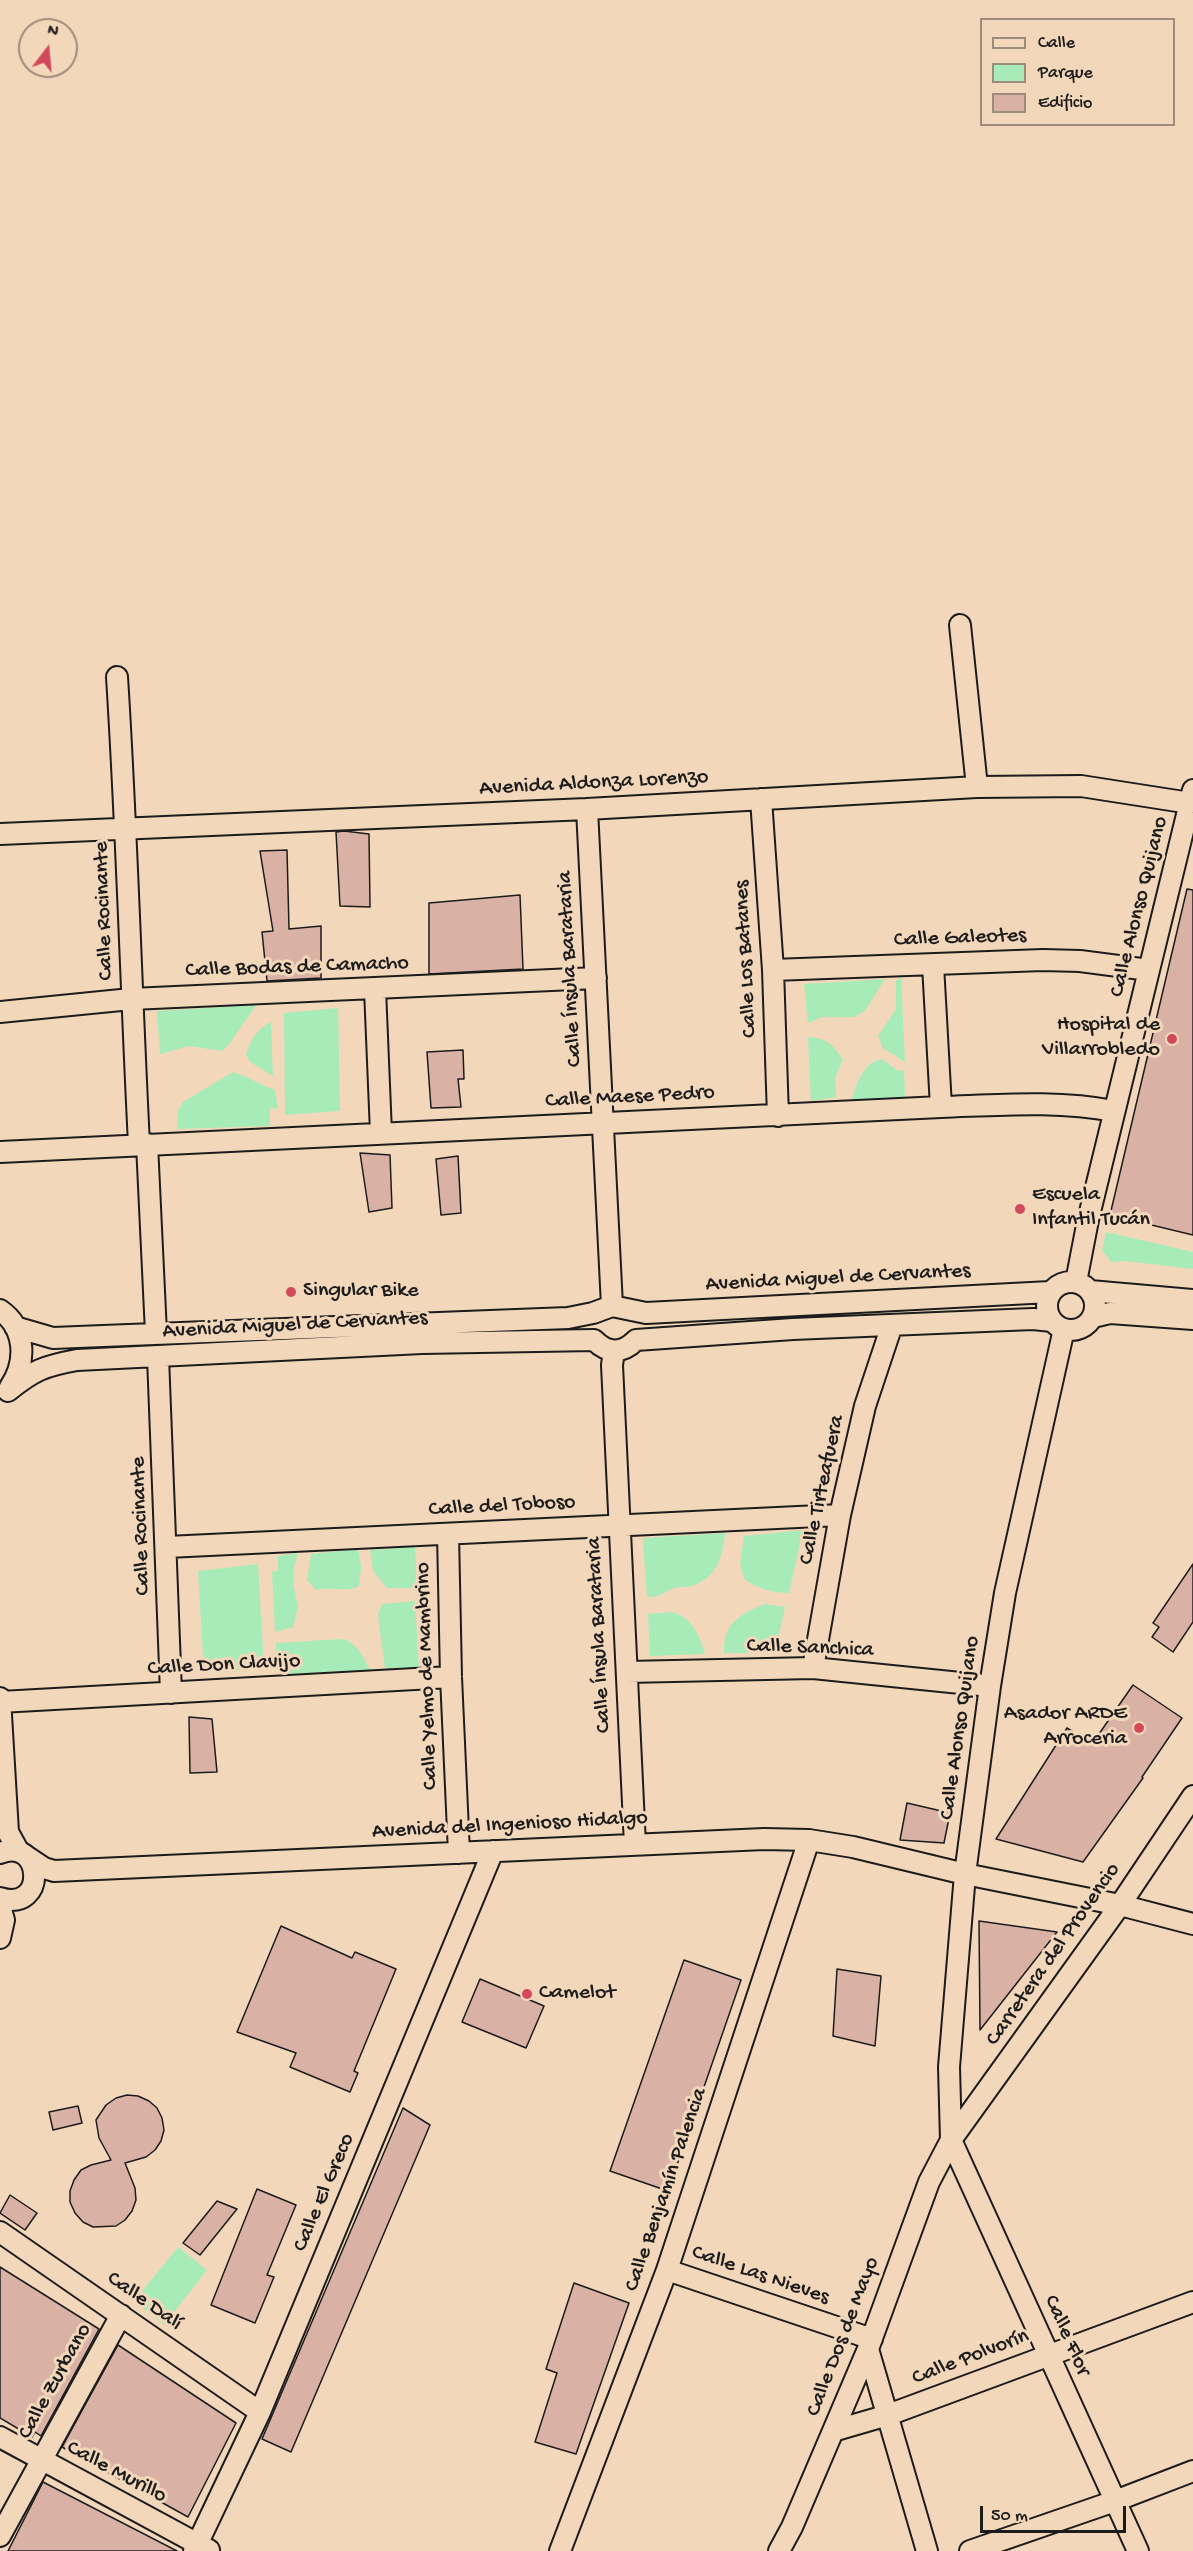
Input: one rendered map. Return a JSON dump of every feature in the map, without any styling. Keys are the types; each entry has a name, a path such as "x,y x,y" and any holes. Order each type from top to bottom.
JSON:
{"street":[{"path":"960,625 977,787"},
{"name":"Calle Rocinante","path":"117,677 126,827 131,999 156,1333"},
{"name":"Avenida Aldonza Lorenzo","path":"0,834 587,809 977,787 1081,786 1191,796"},
{"name":"Calle Alonso Quijano","path":"1083,1286 1088,1220 1191,796"},
{"name":"Calle Los Batanes","path":"761,799 773,970 778,1116"},
{"name":"Calle Ínsula Barataria","path":"587,809 603,1124 620,1308"},
{"name":"Calle Galeotes","path":"773,970 1062,960 1149,970"},
{"path":"933,964 941,1107"},
{"name":"Calle Bodas de Camacho","path":"0,1012 131,999 596,978"},
{"path":"375,989 381,1133"},
{"name":"Calle Maese Pedro","path":"0,1152 1047,1103 1078,1104 1114,1111"},
{"path":"1058,1325 1047,1307 1050,1292 1062,1283 1193,1300"},
{"path":"1083,1286 1095,1304 1093,1317"},
{"name":"Avenida Miguel de Cervantes","path":"15,1327 53,1338 568,1318 620,1308 646,1313 1050,1292"},
{"path":"620,1308 635,1319 636,1340"},
{"path":"0,1310 15,1327 20,1338 22,1360 18,1375 4,1394"},
{"path":"593,1313 591,1327 594,1340 603,1349 614,1352 627,1348 636,1340 892,1325 1034,1319 1080,1328 1093,1317 1110,1313 1193,1319"},
{"name":"Calle Tirteafuera","path":"813,1668 840,1515 866,1406 892,1325"},
{"name":"Calle Alonso Quijano","path":"951,2140 949,2067 964,1874 1005,1593 1058,1325"},
{"name":"Avenida Miguel de Cervantes","path":"4,1394 30,1373 51,1365 77,1360 422,1343 594,1340"},
{"name":"Calle Ínsula Barataria","path":"614,1352 612,1365 618,1526 635,1845"},
{"name":"Calle Rocinante","path":"158,1357 171,1693"},
{"name":"Calle del Toboso","path":"167,1547 840,1515"},
{"name":"Calle Yelmo de Mambrino","path":"448,1534 451,1677 459,1853"},
{"name":"Calle Sanchica","path":"627,1672 813,1668 990,1686"},
{"name":"Calle Don Clavijo","path":"0,1700 451,1677"},
{"path":"0,1700 11,1848 35,1870 28,1891 14,1910 1,1921"},
{"name":"Carretera del Provencio","path":"951,2140 1119,1905 1193,1796"},
{"name":"Avenida del Ingenioso Hidalgo","path":"54,1871 764,1839 809,1840 853,1847 964,1874 1119,1905 1193,1924"},
{"name":"Calle Benjamín Palencia","path":"560,2551 667,2270 809,1840"},
{"path":"11,1848 44,1868 54,1871"},
{"name":"Calle El Greco","path":"201,2549 493,1851"},
{"path":"0,1898 8,1900 28,1891 54,1871"},
{"name":"Calle Dos de Mayo","path":"783,2549 870,2344 930,2182 951,2140"},
{"name":"Calle Flor","path":"951,2140 1138,2551"},
{"name":"Calle Dalí","path":"0,2232 260,2412"},
{"name":"Calle Las Nieves","path":"667,2270 870,2344"},
{"name":"Calle Polvorín","path":"833,2431 888,2415 1193,2302"},
{"name":"Calle Zurbano","path":"0,2536 121,2315"},
{"path":"870,2344 927,2551"},
{"name":"Calle Murillo","path":"0,2437 201,2549"},
{"path":"970,2551 1115,2501 1193,2471"}],"green space":[{"path":"901,977 905,1062 883,1048 878,1036 896,1009 896,981"},
{"path":"885,979 865,1011 854,1017 822,1017 808,1023 804,984"},
{"path":"256,1005 222,1051 189,1046 160,1054 157,1011"},
{"path":"338,1008 340,1111 285,1115 284,1013"},
{"path":"271,1022 273,1076 250,1062 246,1055 250,1044 261,1028"},
{"path":"808,1037 829,1043 843,1060 835,1078 836,1097 811,1101"},
{"path":"882,1059 898,1071 904,1070 905,1097 851,1100 865,1069 875,1061"},
{"path":"233,1072 275,1090 278,1108 270,1109 270,1126 177,1129 178,1111 183,1102"},
{"path":"1106,1232 1193,1252 1193,1269 1125,1261 1111,1262 1102,1250"},
{"path":"803,1530 789,1593 765,1590 744,1579 740,1563 744,1536"},
{"path":"725,1533 723,1550 717,1565 713,1572 701,1582 687,1587 676,1587 658,1596 647,1597 643,1538"},
{"path":"415,1547 417,1588 387,1588 373,1571 370,1550"},
{"path":"358,1549 361,1567 359,1586 349,1589 316,1590 307,1580 311,1554"},
{"path":"298,1553 293,1584 298,1606 293,1627 275,1632 272,1572 278,1571 278,1556"},
{"path":"258,1564 264,1668 204,1673 198,1571"},
{"path":"415,1601 419,1667 385,1669 378,1615 382,1604"},
{"path":"765,1604 785,1607 775,1653 724,1653 726,1634 735,1621"},
{"path":"672,1612 685,1618 694,1628 705,1654 650,1656 648,1614"},
{"path":"343,1639 356,1648 370,1670 286,1674 284,1657 275,1657 276,1643"},
{"path":"178,2247 207,2270 164,2325 134,2301"}],"building":[{"path":"336,832 369,834 370,907 340,906"},
{"path":"287,850 289,929 321,926 321,978 267,981 262,932 273,931 260,851"},
{"name":"Hospital de Villarrobledo","path":"1187,889 1193,890 1193,1235 1110,1215"},
{"path":"520,895 523,969 429,974 429,903"},
{"path":"463,1050 464,1079 458,1079 461,1107 431,1108 427,1052"},
{"path":"360,1153 390,1155 392,1208 369,1212"},
{"path":"458,1156 461,1213 441,1215 436,1159"},
{"path":"1193,1564 1193,1622 1173,1652 1152,1637 1159,1627 1153,1623"},
{"path":"1133,1685 1182,1718 1143,1778 1083,1862 996,1839 1067,1728 1092,1744"},
{"path":"189,1717 212,1719 217,1772 190,1773"},
{"path":"907,1803 950,1813 944,1843 900,1840"},
{"path":"979,1921 1057,1932 980,2030"},
{"path":"281,1926 352,1958 355,1952 396,1969 354,2071 358,2073 350,2092 290,2067 296,2053 237,2032"},
{"path":"684,1960 741,1980 668,2191 610,2171"},
{"path":"837,1969 881,1976 875,2046 833,2036"},
{"path":"480,1979 544,2006 526,2048 462,2022"},
{"path":"127,2095 138,2096 157,2108 164,2130 155,2150 146,2157 125,2163 135,2188 136,2200 132,2211 116,2226 93,2227 83,2222 75,2213 70,2202 70,2191 81,2170 111,2160 99,2138 96,2120 106,2105 116,2098"},
{"path":"78,2106 82,2123 53,2130 49,2112"},
{"path":"403,2108 430,2125 291,2452 262,2439"},
{"path":"257,2189 296,2205 267,2275 274,2277 255,2323 211,2305"},
{"path":"10,2195 37,2213 25,2230 0,2213"},
{"path":"217,2201 237,2209 200,2255 183,2243"},
{"path":"0,2267 99,2329 41,2436 35,2432 32,2437 0,2418"},
{"path":"574,2283 629,2303 576,2454 535,2442 557,2373 546,2369"},
{"path":"118,2345 236,2423 188,2517 62,2447"},
{"path":"43,2482 177,2551 8,2551"}],"place":[{"name":"Hospital de Villarrobledo","path":"1172,1039"},
{"name":"Escuela Infantil Tucán","path":"1020,1209"},
{"name":"Singular Bike","path":"291,1292"},
{"name":"Asador ARDE Arroceria","path":"1139,1728"},
{"name":"Camelot","path":"527,1994"}]}
